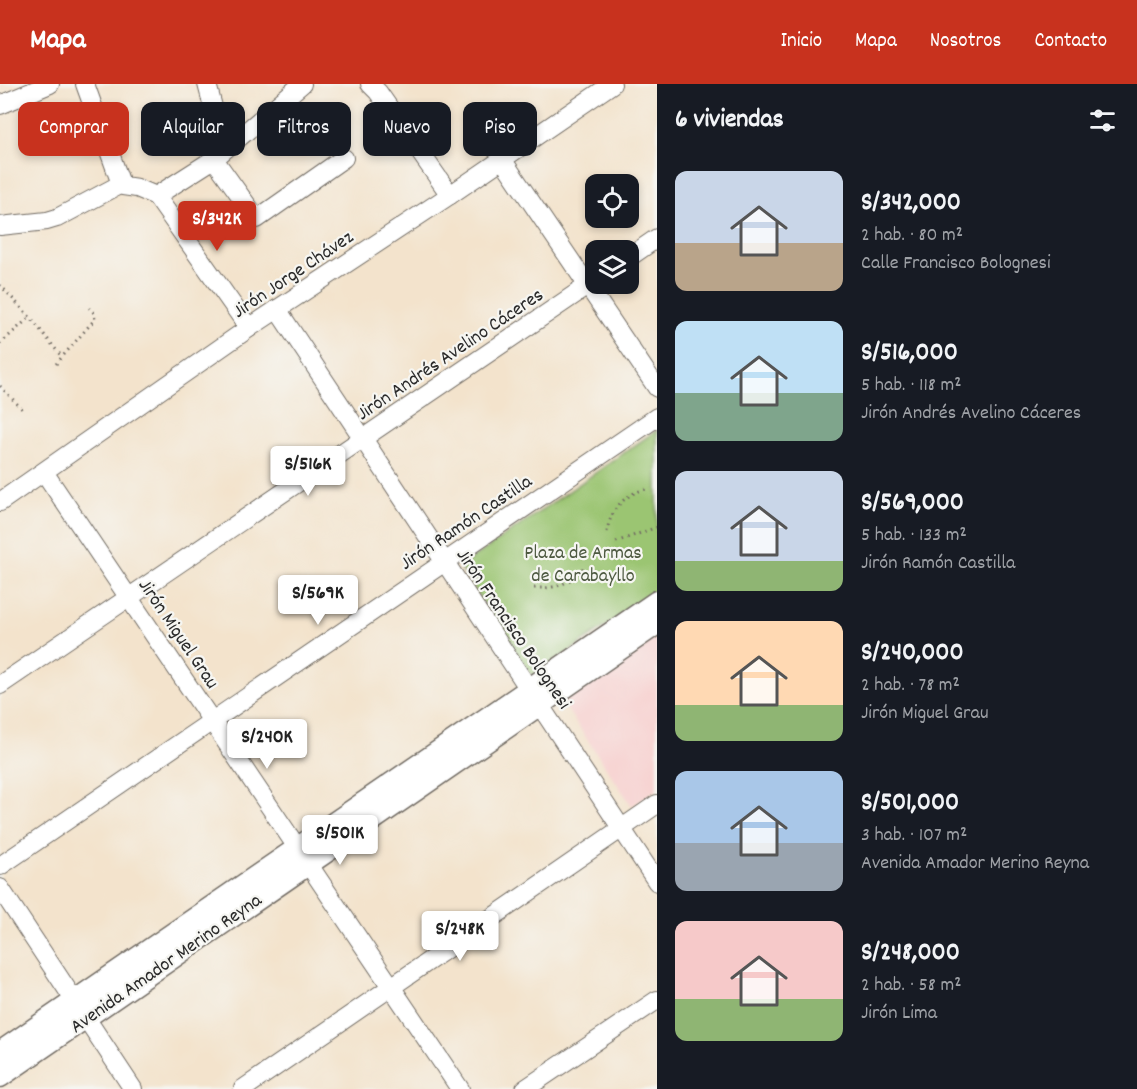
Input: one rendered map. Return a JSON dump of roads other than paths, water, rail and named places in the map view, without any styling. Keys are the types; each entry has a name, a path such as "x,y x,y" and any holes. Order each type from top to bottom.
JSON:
{"street":[{"path":"0,105 50,84"},
{"path":"85,84 121,184 156,196 249,328"},
{"path":"207,84 210,102"},
{"name":"Jirón Jorge Chávez","path":"0,502 249,328 612,84"},
{"path":"245,130 293,87"},
{"path":"378,87 450,195"},
{"path":"156,196 216,156"},
{"path":"220,156 257,219 344,158"},
{"path":"502,159 585,273"},
{"path":"0,226 57,218 121,184"},
{"path":"639,250 657,238"},
{"name":"Jirón Andrés Avelino Cáceres","path":"0,685 585,288"},
{"path":"599,294 657,388"},
{"name":"Jirón Francisco Bolognesi","path":"277,309 657,882"},
{"name":"Jirón Ramón Castilla","path":"0,866 657,417"},
{"name":"Jirón Miguel Grau","path":"44,472 460,1089"},
{"name":"Avenida Amador Merino Reyna","path":"0,1076 80,1009 534,697 657,602"},
{"name":"Avenida Amador Merino Reyna","path":"534,697 657,623"},
{"path":"243,1089 657,804"},
{"path":"0,888 133,1089"},
{"path":"525,1089 657,1000"},
{"name":"Avenida Amador Merino Reyna","path":"0,1053 80,1009"}],"park label":[{"name":"Plaza de Armas de Carabayllo","path":"583,562"}]}
